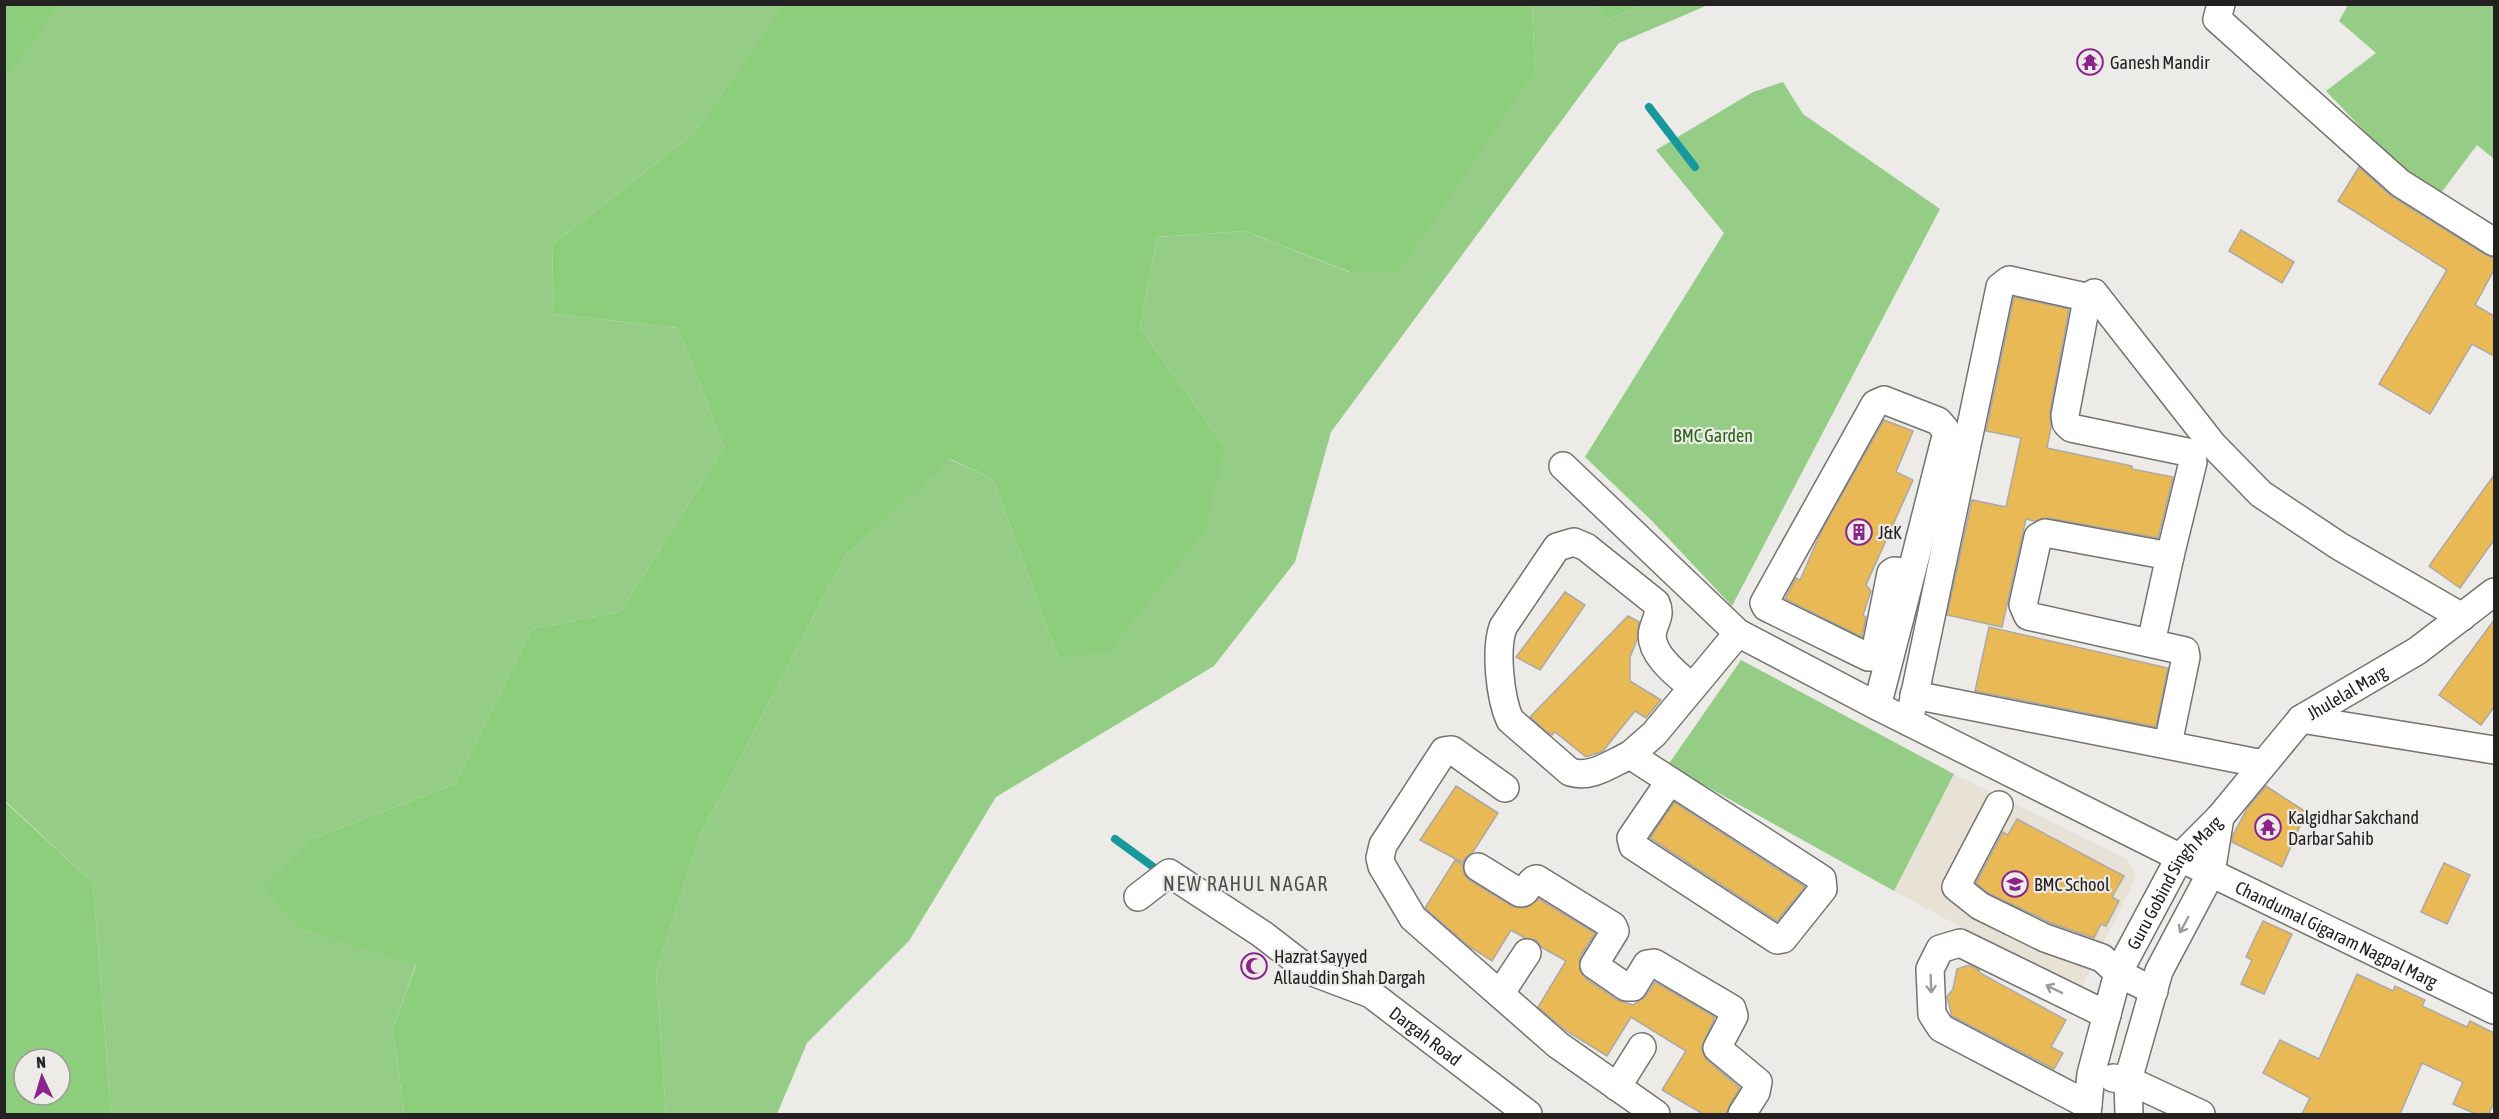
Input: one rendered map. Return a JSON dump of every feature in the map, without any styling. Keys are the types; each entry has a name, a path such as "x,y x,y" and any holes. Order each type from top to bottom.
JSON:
{"street":[{"path":"2221,4 2217,19 2400,183 2494,242"},
{"path":"1909,722 2000,287 2009,280 2081,296 2086,304 2065,415 2066,423 2071,428 2187,452 2191,455 2193,462 2151,643"},
{"path":"2094,293 2213,445 2261,494 2339,546 2462,616"},
{"path":"1877,706 1911,573 1946,436 1943,426 1932,419 1884,400 1875,404 1764,603 1766,607 1858,652 1873,657 1892,573 1894,571 1911,573"},
{"path":"1905,529 1932,419"},
{"name":"Chandumal Gigaram Nagpal Marg","path":"1563,466 1738,633 1877,706 2211,873 2494,1010"},
{"path":"2168,744 2186,654 2182,650 2028,616 2023,605 2038,537 2045,533 2170,556"},
{"path":"1692,687 1661,658 1653,639 1659,617 1656,603 1586,547 1574,542 1557,547 1503,627 1500,637 1498,648 1505,710 1510,720 1570,772 1582,776 1630,755 1654,734 1738,633"},
{"name":"Jhulelal Marg","path":"2220,817 2301,719 2417,651 2494,592"},
{"path":"1914,695 2263,764"},
{"path":"2301,719 2494,750"},
{"path":"1505,788 1452,750 1444,751 1383,845 1380,858 1382,867 1413,918 1558,1045 1656,1114"},
{"path":"1630,755 1822,879 1823,889 1783,939 1777,940 1633,846 1631,838 1670,781"},
{"path":"1999,805 1956,887 1980,906 2045,938 2102,958 2118,973 2154,990"},
{"name":"Guru Gobind Singh Marg","path":"2087,1110 2091,1074 2118,973 2180,857 2220,817"},
{"name":"Guru Gobind Singh Marg","path":"2129,1114 2128,1080 2159,971 2211,873 2220,817"},
{"path":"1478,867 1520,893 1525,891 1534,879 1537,879 1613,926 1615,931 1594,964 1626,987 1633,987 1650,962 1732,1009 1734,1016 1717,1048 1758,1082 1756,1092 1742,1114"},
{"name":"Dargah Road","path":"1138,897 1169,873 1262,934 1310,971 1371,994 1528,1114"},
{"path":"2087,1110 1941,1028 1932,1014 1930,969 1940,949 1960,943 2107,1015"},
{"path":"1500,994 1527,953"},
{"path":"1617,1087 1642,1047"},
{"path":"2091,1074 2128,1080 2200,1114"}],"shaded area":[{"name":"BMC School","path":"1954,774 2127,859 2136,877 2080,991 1894,891"}],"green space":[{"path":"785,4 1532,5 1535,70 1398,273 1350,272 1245,231 1157,237 1140,328 1225,447 1205,531 1109,651 1059,659 993,479 950,459 845,556 702,832 656,971 666,1114 404,1114 393,1029 416,965 300,929 265,890 314,838 455,784 532,629 621,611 724,447 678,328 554,314 552,245 694,133"},
{"path":"4,5 62,5 5,77"},
{"path":"62,5 785,5 694,133 552,245 554,314 678,328 724,447 621,611 532,629 455,784 314,838 300,929 416,964 393,1029 404,1114 111,1114 93,883 5,801 4,77"},
{"path":"1532,5 1597,5 1606,21 1640,5 1708,5 1619,43 1331,432 1295,562 1214,666 996,797 909,941 807,1043 777,1114 666,1114 656,971 702,832 845,556 949,459 993,479 1059,659 1225,447 1140,328 1157,237 1245,231 1349,272 1535,70"},
{"path":"1597,5 1640,5 1606,21"},
{"path":"2348,5 2494,5 2494,159 2477,145 2438,197 2388,156 2326,91 2376,53 2339,21"},
{"name":"BMC Garden","path":"1783,82 1803,114 1940,209 1732,606 1652,521 1585,457 1724,233 1656,150 1753,92"},
{"path":"1741,660 1954,774 1894,891 1668,765"},
{"path":"4,801 93,883 111,1114 5,1114"}],"building":[{"path":"2359,167 2391,196 2494,258 2494,270 2475,305 2494,316 2494,356 2472,344 2430,414 2379,384 2447,270 2338,201"},
{"path":"2241,230 2294,262 2282,283 2229,251"},
{"path":"2014,297 2069,309 2050,412 2051,427 2047,448 2173,477 2158,538 2048,518 2034,521 2026,519 2002,627 1947,615 1972,500 2006,507 2021,438 1986,431"},
{"name":"J&K","path":"1884,420 1913,431 1896,472 1913,480 1866,585 1871,591 1863,615 1866,617 1862,637 1785,599 1796,578 1800,580 1821,532"},
{"path":"2494,475 2494,540 2460,588 2429,566"},
{"path":"1565,592 1585,605 1540,670 1516,657"},
{"path":"1628,616 1639,622 1637,640 1630,657 1630,681 1661,700 1646,718 1635,711 1603,751 1586,757 1555,732 1552,735 1547,732 1530,717"},
{"path":"2494,620 2494,707 2481,725 2439,695"},
{"path":"1989,627 2168,668 2156,727 1975,691"},
{"path":"1456,786 1498,813 1473,852 1465,858 1463,863 1420,840"},
{"name":"Kalgidhar Sakchand Darbar Sahib","path":"2266,786 2306,812 2282,867 2232,842 2233,835 2247,809"},
{"path":"1674,802 1805,887 1777,921 1650,838"},
{"path":"2017,819 2124,876 2112,897 2119,901 2106,926 2101,924 2094,938 2051,923 1988,893 1976,883 2003,832 2008,835"},
{"path":"1455,860 1463,865 1464,874 1469,880 1512,906 1526,908 1539,899 1595,933 1580,957 1580,971 1585,978 1617,1000 1633,1005 1646,996 1655,982 1715,1017 1701,1048 1707,1060 1740,1088 1726,1114 1703,1114 1662,1090 1686,1051 1631,1017 1607,1056 1565,1030 1538,1007 1566,961 1541,947 1536,940 1525,938 1511,930 1492,961 1470,947 1425,908"},
{"path":"2444,863 2470,875 2447,924 2421,912"},
{"path":"2263,921 2292,934 2264,994 2241,984 2252,960 2246,957"},
{"path":"1969,965 2066,1020 2051,1047 2063,1053 2054,1069 1952,1016 1947,997 1953,989 1957,969"},
{"path":"2357,974 2393,991 2395,986 2425,1000 2422,1006 2467,1027 2470,1021 2494,1033 2494,1102 2489,1114 2476,1114 2453,1104 2463,1082 2422,1063 2400,1114 2302,1114 2310,1098 2263,1073 2280,1040 2319,1059"}],"waterway":[{"path":"1649,107 1695,167"},
{"path":"1115,839 1163,874"}],"place":[{"name":"Ganesh Mandir","path":"2090,62"},
{"name":"J&K","path":"1859,532"},
{"name":"Kalgidhar Sakchand Darbar Sahib","path":"2268,827"},
{"name":"BMC School","path":"2015,884"},
{"name":"Hazrat Sayyed Allauddin Shah Dargah","path":"1254,966"}],"district":[{"name":"NEW RAHUL NAGAR","path":"1246,883"}]}
